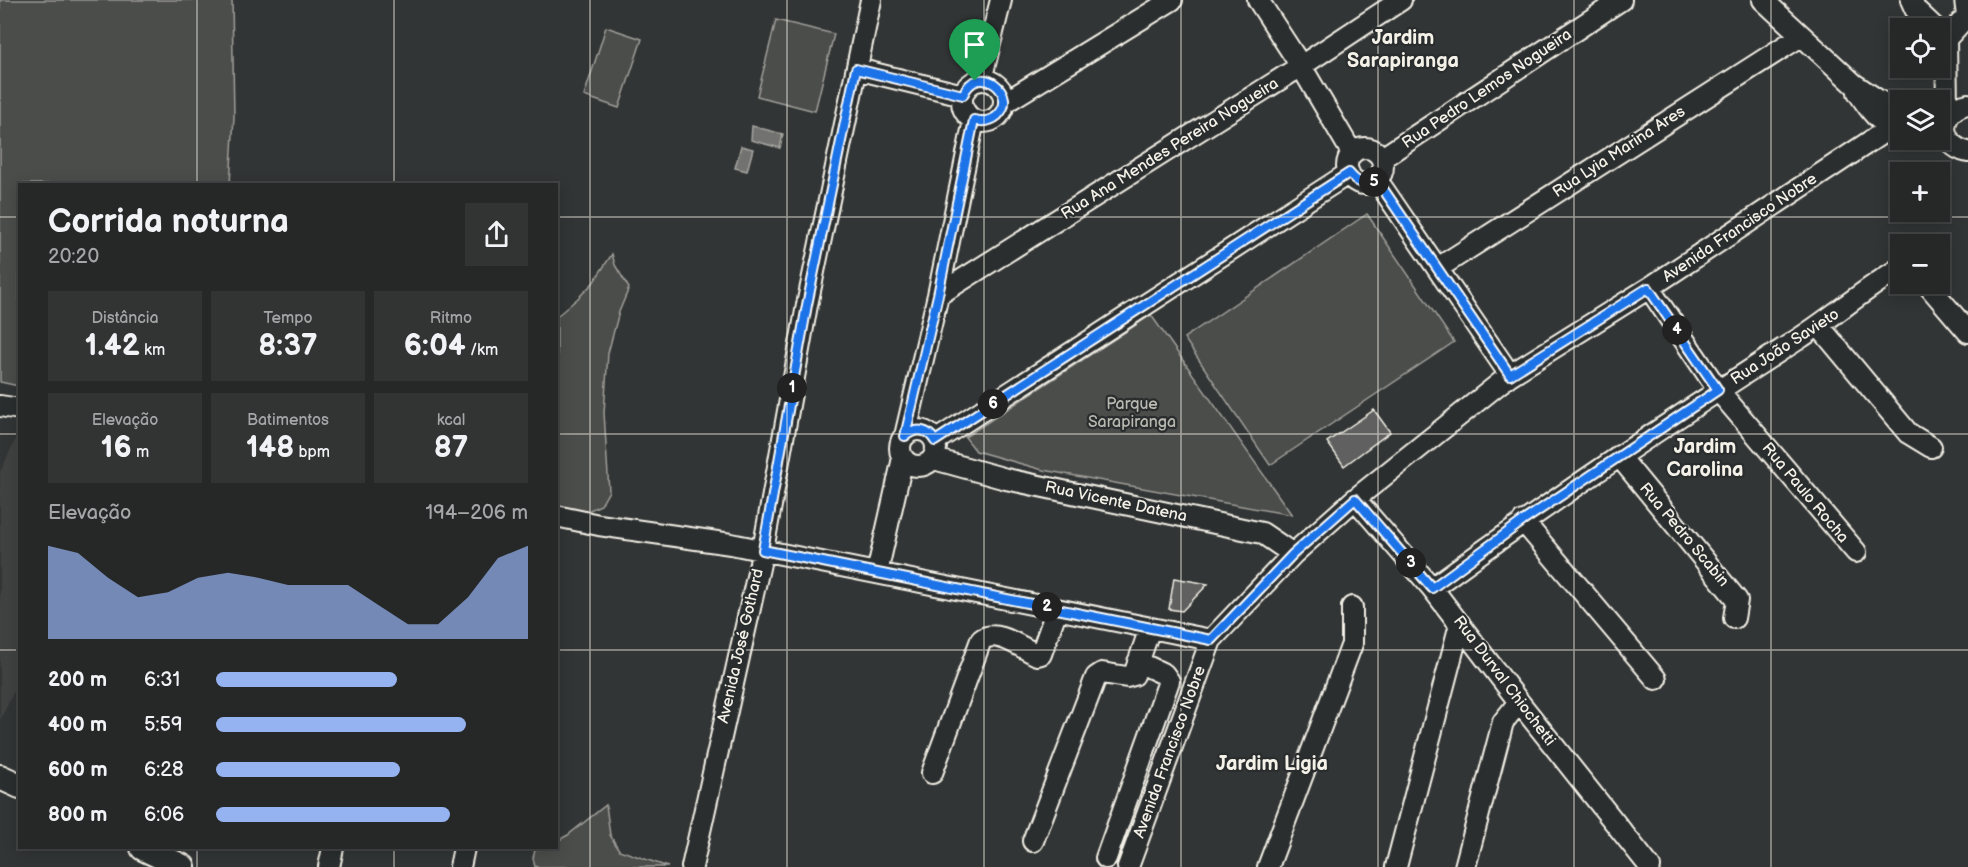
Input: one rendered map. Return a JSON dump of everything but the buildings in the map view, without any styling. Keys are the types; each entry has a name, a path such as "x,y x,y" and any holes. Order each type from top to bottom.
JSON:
{"main road":[{"path":"0,777 18,785"},
{"path":"145,849 183,867"}],"street":[{"name":"Avenida José Gothard","path":"692,867 763,550 807,305 871,0"},
{"path":"981,80 1001,0"},
{"path":"1004,103 1172,0"},
{"path":"1258,0 1301,66 1352,153"},
{"name":"Rua Ana Mendes Pereira Nogueira","path":"938,295 1301,66 1401,0"},
{"name":"Rua Pedro Lemos Nogueira","path":"1382,158 1621,0"},
{"path":"1763,0 1854,84 1881,122 1890,122"},
{"path":"1911,0 1915,9 1924,18"},
{"path":"1950,27 1967,16 1965,0"},
{"name":"Rua Lyia Marina Ares","path":"1438,268 1801,36"},
{"path":"856,69 963,95"},
{"path":"1947,78 1952,107 1945,124 1946,133 1957,147"},
{"path":"981,80 995,84 1003,96 1004,103 993,119 980,122 974,120 964,110 963,95 970,84 981,80"},
{"path":"905,436 910,432 922,430 932,436 934,450 929,463 918,467 907,463 900,446 905,436 938,295 974,120"},
{"name":"Avenida Francisco Nobre","path":"1128,867 1211,640 1293,554 1355,499 1510,375 1648,288 1890,127"},
{"path":"1369,147 1382,158 1383,170 1377,180 1372,183 1360,183 1349,173 1347,164 1352,153 1357,149 1369,147"},
{"path":"934,450 1349,173"},
{"path":"1377,180 1510,375"},
{"name":"Rua João Savieto","path":"1432,588 1523,521 1718,390 1819,326 1890,275"},
{"name":"Rua Paulo Rocha","path":"1648,288 1718,390 1856,552"},
{"path":"1936,294 1968,332"},
{"path":"1819,326 1908,433 1931,447"},
{"path":"0,406 18,409"},
{"name":"Rua Vicente Datena","path":"934,450 1006,479 1262,533 1293,554"},
{"name":"Rua Pedro Scabin","path":"1619,456 1737,600 1734,618"},
{"path":"876,573 903,458"},
{"name":"Rua Durval Chiochetti","path":"1355,499 1432,588 1650,867"},
{"path":"558,516 598,525 763,550 1211,640"},
{"path":"1523,521 1656,679"},
{"path":"1268,867 1352,644 1352,607"},
{"path":"932,773 981,640 987,636 996,635 1037,656 1041,654 1057,609"},
{"path":"1396,867 1460,624"},
{"path":"1034,841 1096,677 1102,673 1127,677 1134,675 1150,628"},
{"path":"1106,858 1169,681 1164,674 1138,663"},
{"path":"1465,867 1503,722 1519,702"},
{"path":"329,867 333,849"},
{"path":"460,867 464,849"}],"shaded area":[{"path":"752,126 783,134 780,148 751,140"},
{"path":"741,146 753,149 747,171 735,168"},
{"path":"18,434 18,683 0,720 0,472"}],"green space":[{"path":"0,0 232,0 234,117 230,183 18,183 18,386 0,382"},
{"path":"776,20 834,34 815,111 757,96"},
{"path":"606,27 642,39 619,108 584,96"},
{"path":"1367,214 1454,342 1270,465 1184,338"},
{"path":"612,254 615,265 629,288 619,312 608,353 604,413 609,491 601,505 581,514 558,515 558,315 593,283"},
{"name":"Parque Sarapiranga","path":"1151,315 1292,515 1043,470 976,451 965,437"},
{"path":"606,805 610,835 619,850 668,867 535,867 533,858 535,850 558,849 558,840"}],"district":[{"name":"Jardim Sarapiranga","path":"1403,50"},
{"name":"Jardim Carolina","path":"1705,458"},
{"name":"Jardim Ligia","path":"1272,764"}],"route":[{"path":"856,69 963,95 970,84 975,81 989,81 995,84 1000,89 1004,103 998,115 993,119 980,122 974,120 938,295 905,436 915,430 922,430 932,436 935,441 1349,173 1360,183 1372,183 1377,180 1510,375 1648,288 1718,390 1523,521 1432,588 1355,499 1293,554 1211,640 763,550 807,305 856,69"}]}
